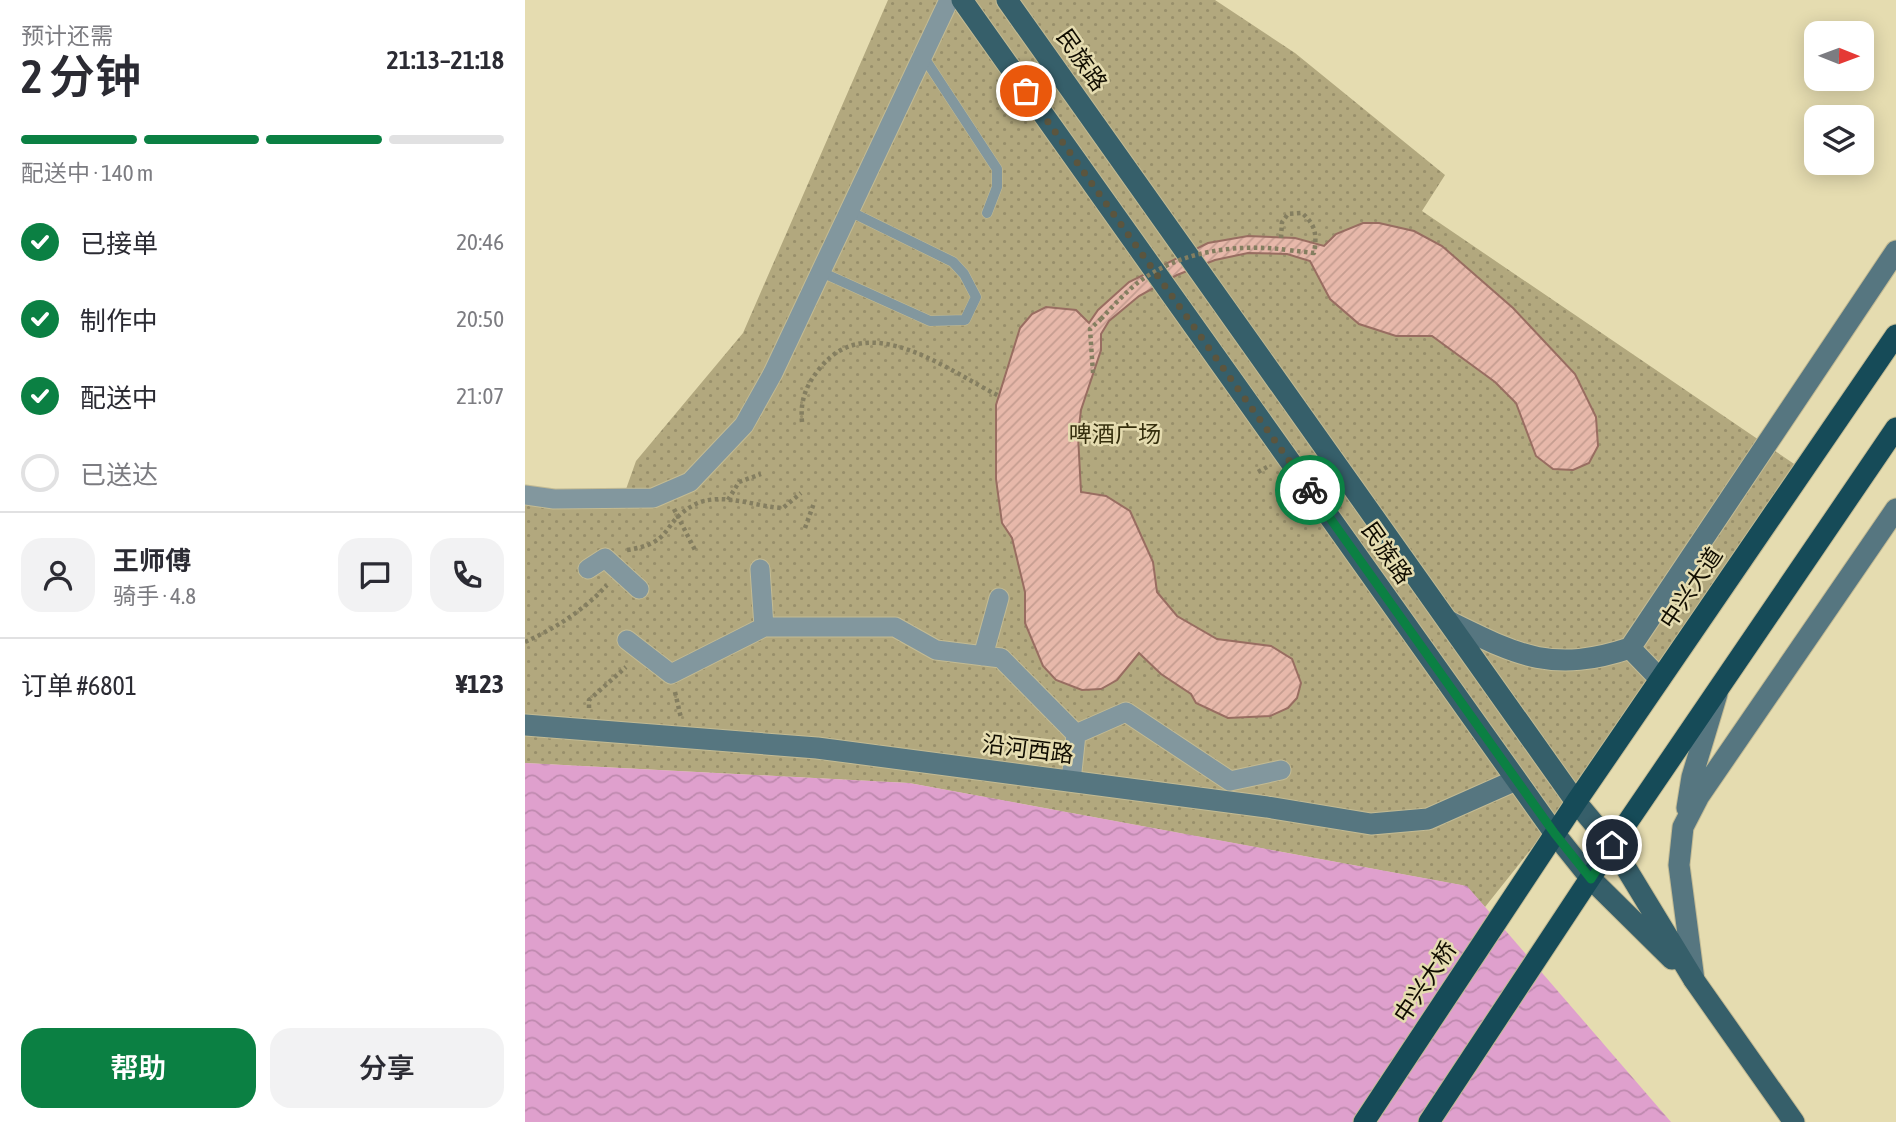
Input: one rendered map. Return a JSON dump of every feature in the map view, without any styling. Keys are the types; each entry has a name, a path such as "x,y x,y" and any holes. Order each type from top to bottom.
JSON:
{"highway":[{"name":"中兴大道","path":"1530,872 1896,335"},
{"path":"1429,1122 1573,908 1612,845 1896,428"},
{"name":"中兴大桥","path":"1364,1122 1530,872"}],"main road":[{"name":"民族路","path":"962,0 1555,834 1591,879 1694,981"},
{"name":"民族路","path":"1007,0 1576,802 1612,845 1694,981"},
{"path":"1694,981 1794,1122"}],"street":[{"path":"525,495 554,499 653,498 690,482 744,425 773,373 949,0"},
{"path":"1448,621 1510,651 1548,661 1597,659 1630,649 1896,251"},
{"path":"1683,827 1699,796 1896,509"},
{"path":"588,569 605,558 639,589"},
{"path":"759,569 764,626"},
{"path":"983,656 999,598"},
{"path":"635,646 671,674 764,626 895,627 936,650 1001,658 1076,734"},
{"path":"1630,649 1660,679"},
{"path":"1694,981 1679,865 1692,778 1720,687"},
{"path":"1076,734 1126,712 1230,781 1281,770"},
{"name":"沿河西路","path":"525,725 817,748 1371,824 1429,819 1516,779"},
{"path":"1071,781 1076,734"}],"lane":[{"path":"923,55 997,169 997,187 987,212"},
{"path":"821,272 930,321 965,320 976,297 964,274 953,262 849,211"}],"path":[{"path":"1093,373 1090,329 1137,284 1202,253 1224,248 1262,246 1314,253 1316,230 1302,213 1288,214 1282,222 1281,238"},
{"path":"802,422 801,402 812,378 829,356 849,345 872,341 894,343 999,396"},
{"path":"728,500 739,482 761,474"},
{"path":"667,492 695,550"},
{"path":"617,548 624,550 656,544 693,505 728,500 783,508 801,493"},
{"path":"805,528 814,503"},
{"path":"525,642 558,626 592,601 619,571"},
{"path":"588,730 589,699 635,646"},
{"path":"671,674 685,738"}],"green space":[{"name":"啤酒广场","path":"888,0 1215,0 1295,53 1445,175 1422,211 1803,470 1618,740 1485,907 1466,886 909,783 525,763 525,490 625,492 636,461 743,333"}],"water":[{"path":"525,763 909,783 1467,886 1671,1122 525,1122"}],"building":[{"path":"1363,223 1379,223 1414,231 1442,246 1513,308 1575,374 1596,417 1598,446 1589,463 1573,470 1553,469 1536,456 1516,403 1495,382 1432,336 1396,336 1359,324 1330,299 1310,261 1287,254 1248,253 1215,260 1177,275 1139,296 1109,321 1101,334 1101,350 1081,410 1078,435 1081,492 1106,496 1130,511 1153,562 1157,592 1177,616 1217,639 1271,646 1292,659 1301,683 1297,698 1288,708 1270,716 1228,718 1196,703 1191,694 1161,674 1139,653 1117,680 1101,689 1082,690 1056,680 1043,666 1025,623 1025,592 1012,538 1002,523 996,479 996,405 1020,328 1032,314 1046,307 1076,310 1089,323 1098,310 1129,282 1208,243 1248,236 1295,238 1324,246 1336,234"}],"way so far":[{"path":"1026,91 1310,490"}],"route":[{"path":"1310,490 1555,834 1591,879 1612,845"}]}
